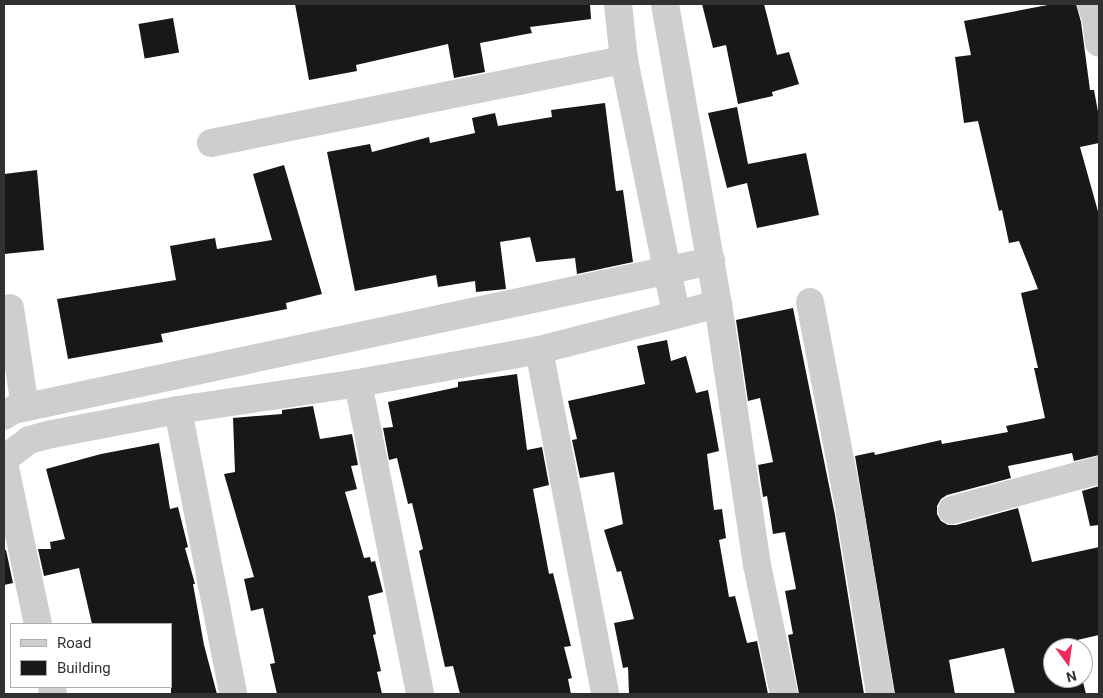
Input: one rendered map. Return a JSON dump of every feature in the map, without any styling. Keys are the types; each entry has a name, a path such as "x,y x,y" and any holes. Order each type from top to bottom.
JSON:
{"street":[{"path":"618,4 624,60 676,314"},
{"path":"665,4 718,304 756,565 784,694"},
{"path":"1091,4 1096,19 1099,43"},
{"path":"211,142 624,60"},
{"path":"10,308 15,412 710,261"},
{"path":"810,302 850,512 880,694"},
{"path":"38,623 4,461 29,440 178,410 358,383 538,350 718,304"},
{"path":"538,350 605,694"},
{"path":"358,383 420,694"},
{"path":"178,410 233,694"},
{"path":"952,510 1099,470"}],"building":[{"path":"295,4 590,4 591,19 530,27 532,33 480,43 485,72 454,78 448,44 356,65 357,71 309,80"},
{"path":"702,4 764,4 777,55 789,52 799,84 772,92 773,96 738,104 726,45 713,48"},
{"path":"1053,4 1076,4 1081,22 1090,90 1094,90 1099,117 1099,143 1080,147 1099,215 1099,455 1074,461 1072,453 1008,466 1011,478 947,495 941,499 937,506 937,514 941,521 948,525 956,525 1018,508 1032,562 1099,547 1099,635 1086,638 1043,638 1043,688 1084,688 1086,694 1015,694 1004,648 949,660 955,694 895,694 855,456 874,452 875,455 941,440 942,444 1008,432 1006,426 1045,418 1034,368 1038,368 1021,293 1038,289 1019,241 1009,243 1002,210 999,211 978,121 964,123 955,57 971,55 964,21"},
{"path":"173,18 179,52 145,59 139,24"},
{"path":"605,103 616,191 623,190 633,262 577,274 575,258 536,262 530,237 500,242 506,289 476,292 475,281 438,287 436,275 355,291 327,152 370,144 372,152 429,137 430,143 475,133 472,118 495,113 498,126 552,117 551,110"},
{"path":"737,107 748,164 806,153 819,215 757,228 747,183 727,188 708,113"},
{"path":"284,165 322,294 286,303 287,309 161,334 163,342 68,359 57,299 176,280 170,246 215,238 217,249 272,240 253,174"},
{"path":"37,170 44,250 4,254 4,174"},
{"path":"793,308 835,515 864,694 799,694 788,635 793,634 785,591 796,589 785,532 773,534 767,496 763,497 758,465 773,462 760,398 748,401 736,320"},
{"path":"667,340 671,361 686,356 696,393 708,390 719,451 707,454 714,510 722,509 726,538 719,540 729,597 735,596 747,643 757,641 768,694 629,694 628,667 623,668 614,623 634,619 621,571 617,572 604,530 623,524 614,472 580,478 572,440 577,439 568,401 645,384 637,346"},
{"path":"517,374 527,450 542,447 549,485 533,489 549,574 553,573 571,646 564,647 572,678 568,679 571,694 460,694 453,666 445,667 419,551 423,549 412,503 408,504 397,458 389,460 383,428 393,427 388,402 458,387 458,382"},
{"path":"313,406 320,439 352,434 358,465 351,466 357,489 345,492 364,558 370,557 371,562 375,561 383,592 368,596 376,634 373,635 381,671 377,672 382,694 277,694 270,664 275,663 263,608 251,611 244,579 254,577 224,474 235,472 233,418 282,414 282,410"},
{"path":"159,443 170,509 178,507 188,547 185,548 195,584 193,584 204,645 217,694 171,694 172,623 92,623 79,568 44,576 38,549 51,549 50,542 65,539 46,469 101,454"},
{"path":"1099,486 1099,525 1090,526 1082,491"},
{"path":"4,550 6,550 13,583 4,585"}]}
